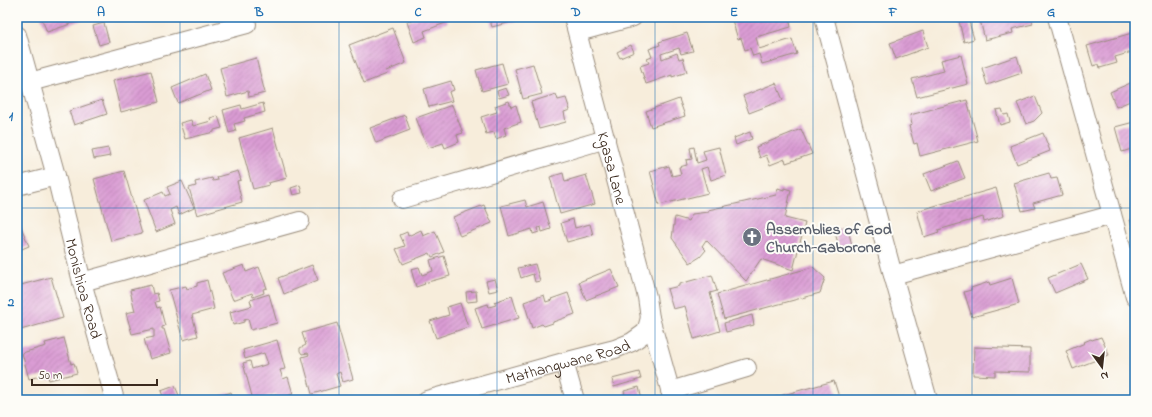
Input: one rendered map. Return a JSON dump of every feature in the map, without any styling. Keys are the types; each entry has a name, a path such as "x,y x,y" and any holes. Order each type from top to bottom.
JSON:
{"street":[{"path":"576,25 633,17"},
{"path":"824,17 928,400"},
{"path":"1057,17 1135,297"},
{"path":"30,82 247,24"},
{"name":"Kgasa Lane","path":"576,25 647,297 650,318 672,395"},
{"name":"Monishioa Road","path":"17,35 56,176 82,282 115,400"},
{"path":"402,199 606,139"},
{"path":"17,186 56,176"},
{"path":"893,275 1112,215"},
{"path":"82,282 300,220"},
{"name":"Mathangwane Road","path":"427,400 615,349 632,342 646,332 650,318"},
{"path":"564,362 575,400"},
{"path":"672,395 747,368"}],"building":[{"path":"41,17 85,17 85,19 47,32"},
{"path":"420,17 446,17 448,22 424,31 426,37 414,42 407,22"},
{"path":"489,17 523,17 523,19 492,27"},
{"path":"731,17 789,17 791,27 756,37 759,49 792,39 797,54 762,64 759,54 753,56 750,48 745,50 741,38 738,39"},
{"path":"958,17 975,17 976,20 969,22 974,39 964,42"},
{"path":"991,17 1031,17 1033,24 1012,29 1013,33 985,40 980,20"},
{"path":"104,23 109,42 99,45 93,26"},
{"path":"393,28 406,63 386,71 387,74 364,83 349,45"},
{"path":"923,31 928,47 896,59 890,43"},
{"path":"687,33 693,51 681,54 679,48 661,54 662,59 677,53 679,59 683,58 687,72 672,77 672,75 646,84 640,66 649,63 647,59 652,57 649,49 660,45 659,42"},
{"path":"1132,33 1135,42 1135,51 1115,57 1117,63 1100,68 1099,64 1093,66 1087,46"},
{"path":"631,45 634,52 620,58 617,52"},
{"path":"961,55 968,84 917,97 912,79 944,71 941,60"},
{"path":"1017,56 1022,73 987,85 982,68"},
{"path":"256,58 265,93 249,97 248,91 227,97 220,68"},
{"path":"502,63 508,84 482,91 476,70"},
{"path":"533,64 542,94 523,99 515,69"},
{"path":"151,71 159,102 121,112 113,81"},
{"path":"205,74 211,90 178,103 172,88"},
{"path":"451,81 454,90 449,92 452,101 429,107 424,89"},
{"path":"1135,81 1135,99 1116,107 1110,92"},
{"path":"776,83 783,100 749,113 743,96"},
{"path":"506,88 509,95 499,98 497,91"},
{"path":"556,94 558,100 566,98 570,110 564,112 566,122 539,129 531,102"},
{"path":"1035,96 1042,113 1034,121 1026,124 1017,103"},
{"path":"679,99 685,116 651,127 646,111"},
{"path":"102,100 107,114 74,125 69,111"},
{"path":"967,100 978,141 920,156 917,143 914,144 909,126 912,125 910,115"},
{"path":"509,101 511,107 516,105 521,122 504,128 506,135 496,139 494,132 486,134 481,117 497,112 495,106"},
{"path":"263,103 265,112 244,118 245,121 234,124 236,131 229,133 223,110 241,105 242,109"},
{"path":"452,105 463,133 457,135 459,142 445,148 443,143 428,148 416,118"},
{"path":"1002,109 1004,115 1008,114 1010,122 1000,125 996,110"},
{"path":"405,115 410,130 376,143 370,128"},
{"path":"218,116 222,128 214,130 214,132 185,139 180,123 191,120 193,126 211,121 210,118"},
{"path":"1134,122 1135,148 1122,152 1115,127"},
{"path":"273,128 287,178 253,189 239,138"},
{"path":"801,129 812,154 786,163 785,159 770,165 766,155 760,158 756,147"},
{"path":"750,132 752,139 736,145 734,138"},
{"path":"1043,133 1050,151 1017,164 1010,146"},
{"path":"694,147 697,163 706,160 703,151 719,147 726,175 711,180 707,167 701,169 708,193 659,205 650,171 669,166 672,176 681,174 679,167 687,165 686,160 692,159 690,148"},
{"path":"108,148 110,156 94,159 92,151"},
{"path":"958,161 965,178 931,191 924,174"},
{"path":"124,171 142,233 111,241 94,179"},
{"path":"238,171 241,180 237,181 242,202 197,215 189,188 196,186 195,182 212,178 213,181 218,180 217,177"},
{"path":"563,173 565,182 586,175 595,204 560,214 550,177"},
{"path":"1049,173 1051,179 1057,178 1062,195 1033,203 1035,208 1022,211 1014,183"},
{"path":"182,181 194,208 179,215 176,207 170,210 175,224 156,232 144,200 163,192 165,196 170,194 167,187"},
{"path":"300,185 302,193 293,195 291,188"},
{"name":"Assemblies of God Church-Gaborone","path":"778,188 791,190 785,218 805,223 793,270 761,259 746,281 706,240 702,246 706,250 700,257 690,263 672,238 675,217 689,221 692,214 708,212 708,210 776,195"},
{"path":"996,188 1004,216 984,222 983,217 938,230 939,232 924,237 917,211"},
{"path":"525,200 527,207 543,202 551,229 542,232 541,227 538,228 539,232 533,234 532,229 509,236 501,206"},
{"path":"484,205 492,223 460,236 453,217"},
{"path":"573,219 575,228 590,224 593,235 567,242 561,223"},
{"path":"1135,219 1135,237 1130,220"},
{"path":"17,222 19,222 29,246 17,251"},
{"path":"847,226 852,245 840,249 834,230"},
{"path":"421,230 423,236 435,231 444,252 432,257 430,253 403,264 396,249 405,246 400,235 407,232 408,236"},
{"path":"444,256 450,276 424,283 425,284 416,287 411,269 419,267 422,275 433,271 430,260"},
{"path":"535,264 540,281 535,282 533,274 521,278 518,268"},
{"path":"1081,264 1088,279 1055,293 1048,278"},
{"path":"244,265 246,272 259,267 267,288 263,289 264,293 253,297 252,293 233,300 222,273"},
{"path":"312,265 318,280 284,294 278,278"},
{"path":"813,267 825,278 820,293 724,319 717,294"},
{"path":"611,269 619,287 586,300 579,282"},
{"path":"712,275 717,291 710,293 720,331 694,339 685,306 673,309 667,289 679,286 679,284"},
{"path":"51,277 63,318 17,331 17,286"},
{"path":"1012,278 1019,304 972,317 964,292 989,282 990,285"},
{"path":"495,279 498,290 489,292 486,281"},
{"path":"207,280 214,309 192,315 198,336 183,340 169,290 186,286 187,289 197,286 197,283"},
{"path":"151,285 153,294 157,293 159,301 155,302 157,308 160,307 165,326 162,327 162,329 164,329 171,353 150,359 144,339 154,337 154,329 132,334 126,313 135,311 130,290"},
{"path":"476,291 477,301 467,302 466,292"},
{"path":"568,293 575,314 544,326 542,324 532,328 524,302 544,295 546,302"},
{"path":"269,294 277,323 251,330 248,319 244,320 244,322 233,325 230,312 252,306 250,300"},
{"path":"512,296 519,318 482,329 475,308 488,304 489,307 496,305 494,302"},
{"path":"460,303 468,327 436,338 430,321 449,315 447,307"},
{"path":"752,315 754,325 726,332 724,323"},
{"path":"337,323 353,379 343,382 340,372 336,374 340,386 312,394 302,357 309,355 308,353 302,354 300,351 300,348 306,345 302,333"},
{"path":"1101,337 1109,355 1073,369 1066,351 1091,339"},
{"path":"64,338 71,364 74,363 77,373 49,380 47,374 29,379 22,353 46,346 45,343"},
{"path":"277,340 285,369 280,370 283,379 288,377 293,394 278,399 276,394 253,400 243,363 250,361 252,369 268,364 264,353 245,359 243,350"},
{"path":"974,347 1030,349 1030,372 995,371 995,376 973,375"},
{"path":"639,372 641,379 614,387 612,379"},
{"path":"834,381 840,400 772,400 772,398"},
{"path":"175,386 181,400 161,400 164,399 161,391"},
{"path":"639,387 642,400 626,400 624,391"},
{"path":"231,392 234,400 210,400"}],"place":[{"name":"Assemblies of God Church-Gaborone","path":"752,237"}]}
